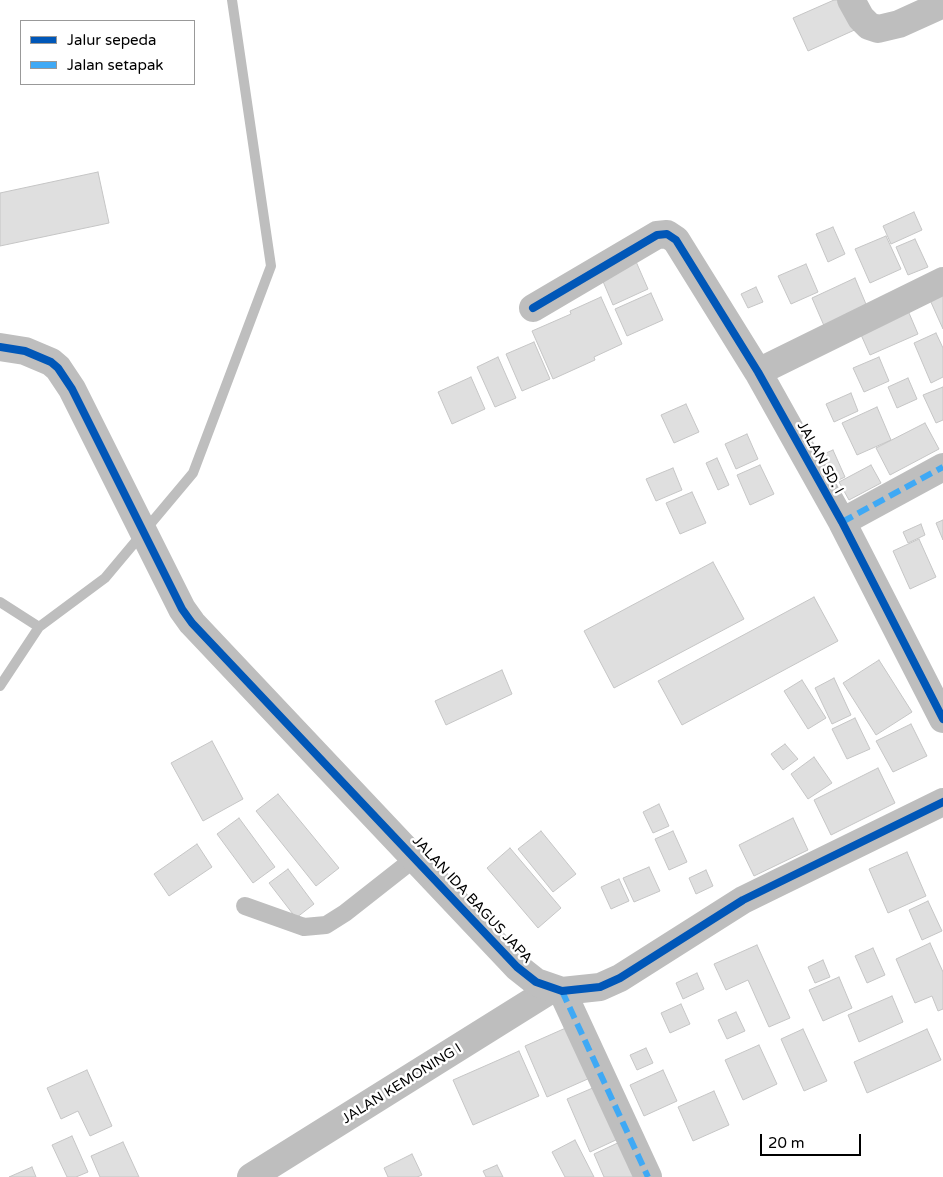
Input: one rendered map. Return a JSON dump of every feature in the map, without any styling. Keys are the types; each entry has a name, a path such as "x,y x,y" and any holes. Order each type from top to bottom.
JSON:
{"street":[{"path":"851,0 861,18 869,26 878,29 899,24 943,4"},
{"name":"JALAN SD. I","path":"533,308 652,238 667,234 676,240 758,372 842,522 943,719"},
{"path":"758,372 943,281"},
{"name":"JALAN IDA BAGUS JAPA","path":"0,347 25,351 52,362 58,368 72,389 182,609 205,639 415,858 517,968 536,982 557,990"},
{"path":"842,522 943,467"},
{"path":"648,1177 557,990 600,987 620,978 743,900 943,802"},
{"name":"JALAN KEMONING I","path":"252,1177 557,990"}],"lane":[{"path":"245,906 304,926 326,925 345,913 415,858"}],"building":[{"path":"834,0 846,0 859,28 808,51 793,18"},
{"path":"98,172 109,223 0,246 0,193"},
{"path":"914,212 922,230 891,244 883,226"},
{"path":"833,227 845,254 828,262 816,234"},
{"path":"886,236 901,269 870,283 855,249"},
{"path":"915,239 928,267 908,275 896,247"},
{"path":"634,257 648,289 613,305 599,272"},
{"path":"806,264 818,292 791,304 778,276"},
{"path":"855,278 868,309 825,328 812,298"},
{"path":"756,287 763,302 748,308 741,294"},
{"path":"651,293 663,320 627,336 615,309"},
{"path":"943,295 943,329 930,300"},
{"path":"601,297 622,344 594,357 595,360 553,379 532,331 571,314 570,311"},
{"path":"906,306 918,334 870,355 858,328"},
{"path":"936,333 943,348 943,377 931,383 914,343"},
{"path":"534,342 550,379 522,391 506,354"},
{"path":"498,357 516,398 495,407 477,367"},
{"path":"879,357 889,381 864,392 853,368"},
{"path":"471,377 485,409 452,424 438,392"},
{"path":"908,378 917,399 897,408 888,387"},
{"path":"943,387 943,420 936,423 923,395"},
{"path":"851,393 858,411 834,422 826,404"},
{"path":"686,404 699,432 674,443 661,415"},
{"path":"877,407 891,440 857,455 842,423"},
{"path":"925,423 939,449 890,475 876,448"},
{"path":"747,434 758,459 736,469 725,444"},
{"path":"833,450 845,477 826,486 814,458"},
{"path":"717,458 729,485 718,490 706,463"},
{"path":"760,465 774,494 750,505 737,475"},
{"path":"871,465 881,483 849,500 839,482"},
{"path":"673,468 682,490 656,501 646,479"},
{"path":"692,492 706,523 680,534 666,503"},
{"path":"943,520 943,540 936,523"},
{"path":"921,524 925,535 908,543 903,532"},
{"path":"919,539 936,577 910,589 893,551"},
{"path":"713,562 744,619 614,688 584,631"},
{"path":"814,597 838,641 682,725 658,681"},
{"path":"879,660 912,712 876,735 843,683"},
{"path":"502,670 512,694 446,725 435,701"},
{"path":"834,678 851,715 832,724 815,688"},
{"path":"802,680 826,718 808,729 784,691"},
{"path":"855,718 870,749 847,759 832,729"},
{"path":"911,724 927,756 893,772 876,741"},
{"path":"212,741 243,799 203,821 171,763"},
{"path":"785,744 798,759 783,770 771,754"},
{"path":"814,757 832,783 808,799 791,774"},
{"path":"878,768 895,803 831,835 814,800"},
{"path":"278,794 339,868 316,886 256,811"},
{"path":"659,804 669,826 653,833 643,812"},
{"path":"239,818 275,867 253,883 217,834"},
{"path":"793,818 808,850 754,876 739,845"},
{"path":"541,831 576,874 553,892 518,849"},
{"path":"673,831 687,862 669,870 655,839"},
{"path":"197,844 212,867 169,896 154,874"},
{"path":"510,848 561,908 538,928 487,868"},
{"path":"907,852 926,896 888,913 869,869"},
{"path":"649,867 660,891 634,902 623,878"},
{"path":"288,869 314,904 296,918 269,883"},
{"path":"706,870 713,886 696,894 689,878"},
{"path":"619,879 629,901 611,909 601,887"},
{"path":"928,901 942,931 922,940 909,910"},
{"path":"930,943 943,972 943,1009 938,1011 932,996 915,1003 896,959"},
{"path":"757,945 790,1018 769,1027 748,980 726,990 714,964"},
{"path":"873,948 885,975 867,983 855,956"},
{"path":"823,960 830,977 815,983 808,967"},
{"path":"697,973 704,989 683,999 676,983"},
{"path":"839,977 852,1008 823,1021 809,990"},
{"path":"892,996 903,1022 859,1042 848,1015"},
{"path":"681,1004 690,1024 670,1033 661,1013"},
{"path":"736,1012 745,1031 727,1039 718,1020"},
{"path":"568,1027 590,1078 547,1097 525,1046"},
{"path":"803,1029 827,1081 804,1091 781,1039"},
{"path":"927,1029 941,1060 867,1093 854,1062"},
{"path":"759,1045 777,1084 743,1100 725,1060"},
{"path":"646,1048 653,1063 637,1070 630,1055"},
{"path":"519,1051 539,1096 473,1125 453,1080"},
{"path":"87,1070 112,1126 90,1136 78,1111 61,1119 47,1088"},
{"path":"663,1070 677,1101 644,1116 630,1085"},
{"path":"595,1087 618,1139 590,1152 567,1099"},
{"path":"714,1091 729,1125 693,1141 678,1107"},
{"path":"72,1136 88,1172 76,1177 67,1177 52,1145"},
{"path":"575,1140 594,1177 565,1177 552,1152"},
{"path":"624,1140 640,1177 604,1177 594,1154"},
{"path":"123,1142 139,1177 100,1177 91,1156"},
{"path":"412,1154 422,1175 417,1177 388,1177 384,1168"},
{"path":"497,1165 503,1177 486,1177 483,1171"},
{"path":"32,1167 36,1177 9,1177"}],"waterway":[{"path":"0,686 39,627 105,578 193,473 271,266 232,0"},
{"path":"0,602 39,627"}],"marked path":[{"path":"842,522 943,467"},
{"path":"562,991 648,1177"}],"cycle path":[{"path":"533,308 657,235 667,234 676,240 758,372 842,522 943,719"},
{"path":"0,347 25,351 51,362 58,368 72,389 182,609 192,623 517,967 536,982 562,991 600,987 620,978 743,900 943,802"}]}
